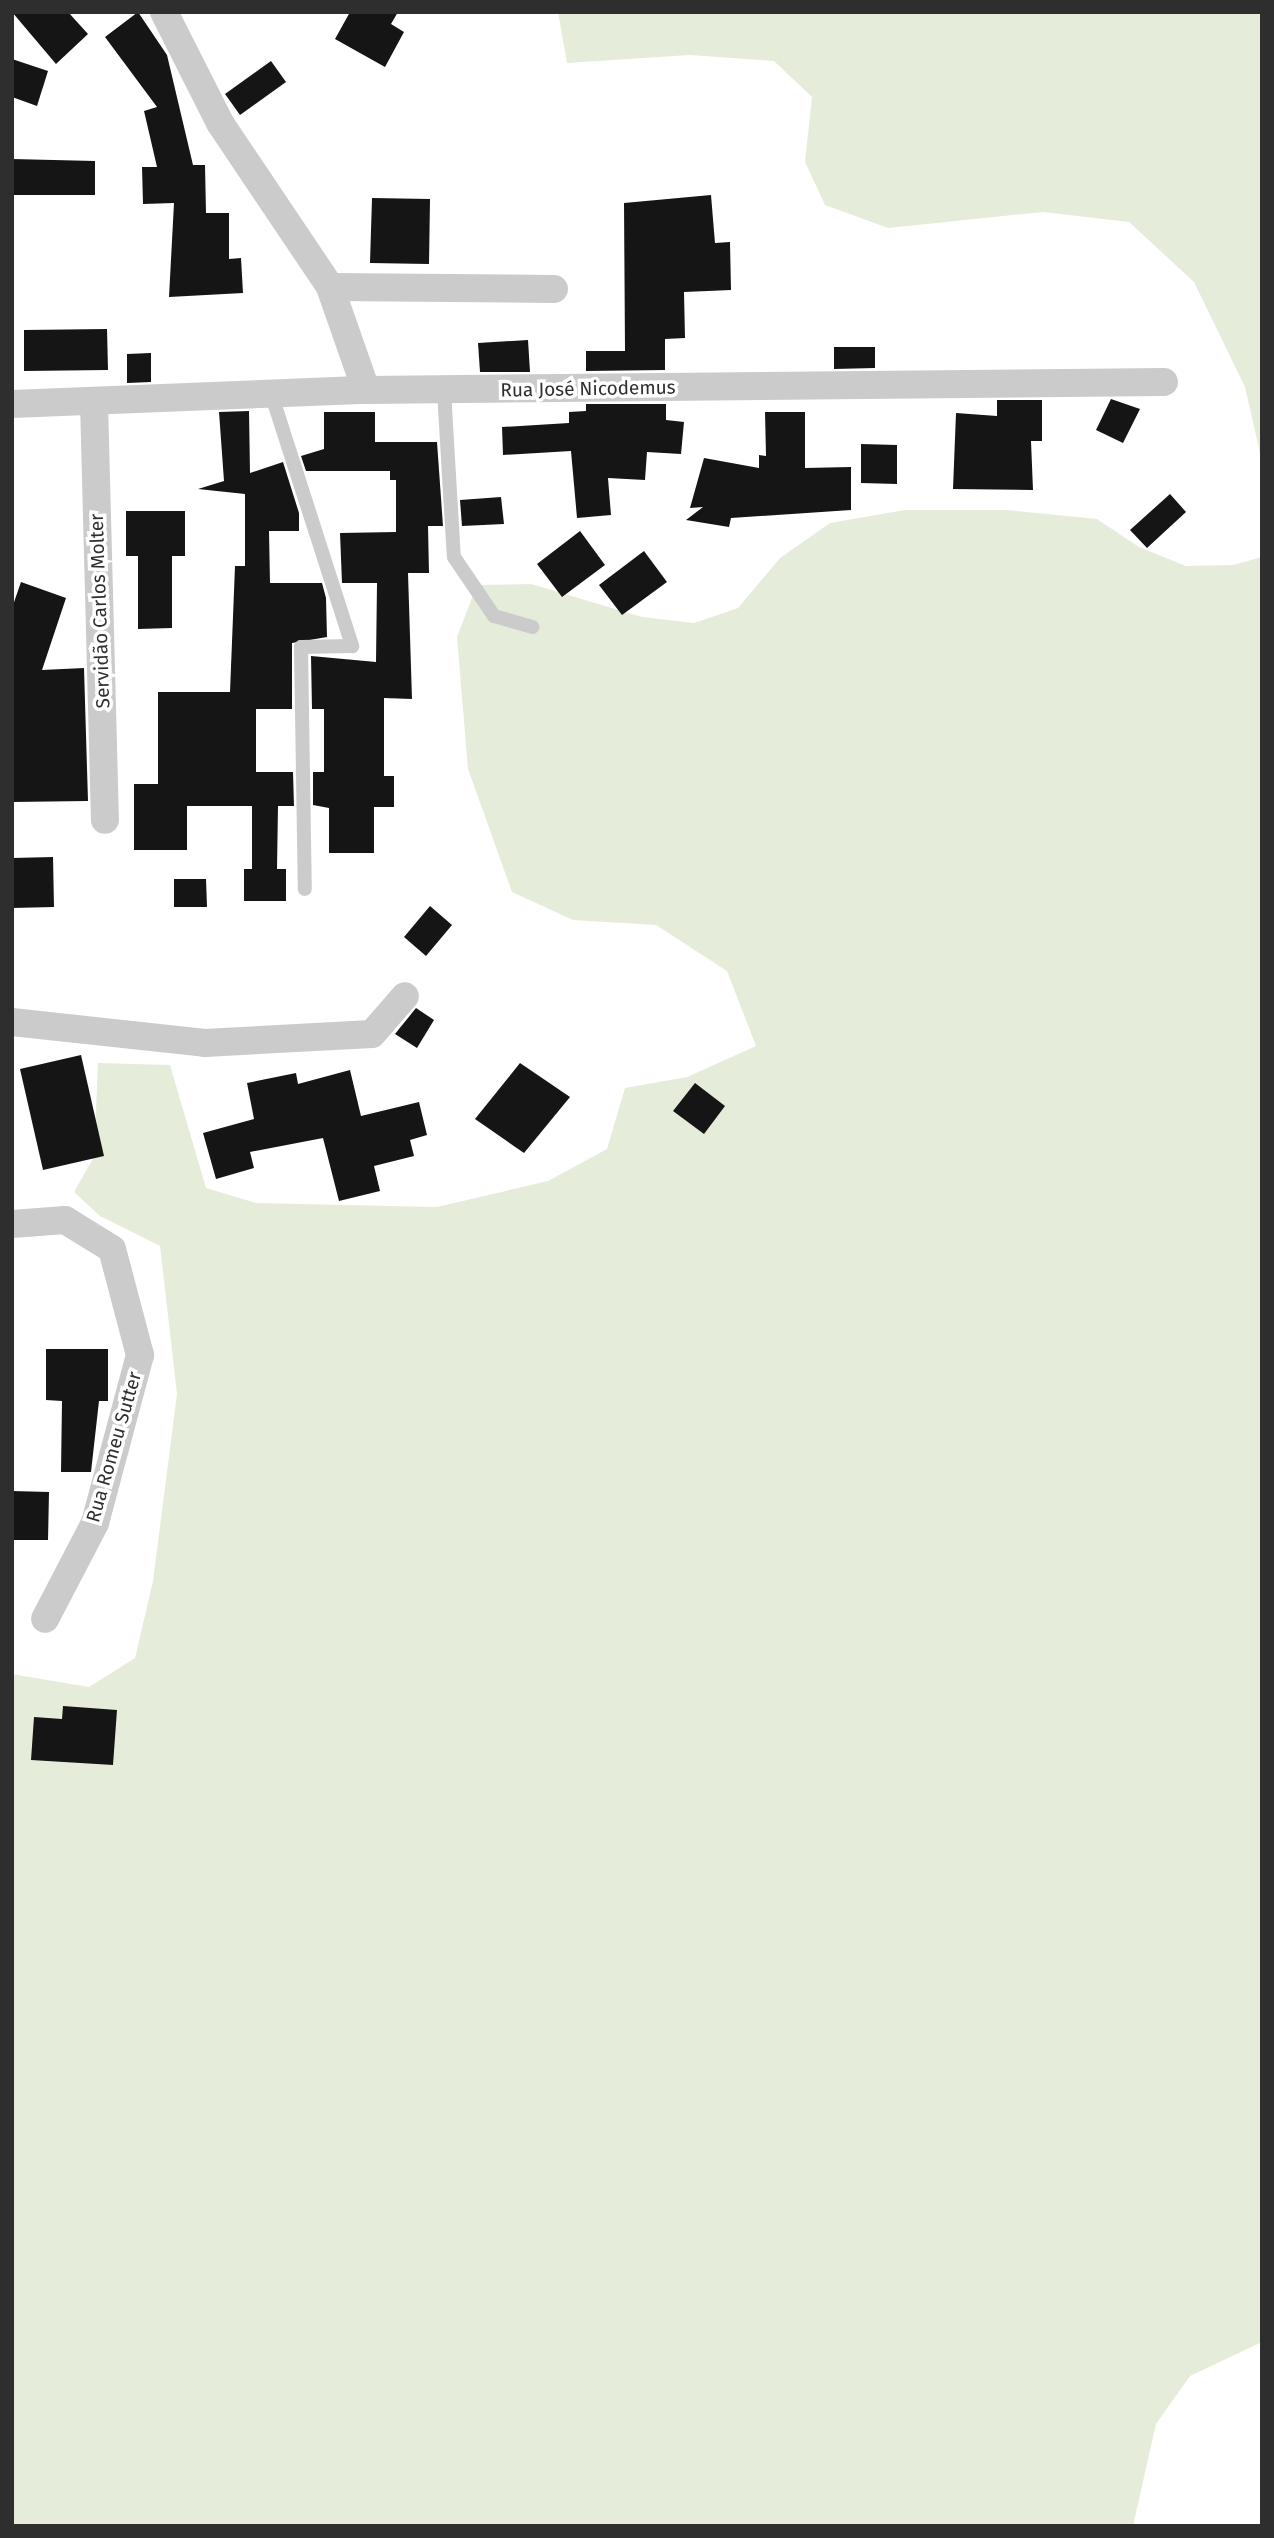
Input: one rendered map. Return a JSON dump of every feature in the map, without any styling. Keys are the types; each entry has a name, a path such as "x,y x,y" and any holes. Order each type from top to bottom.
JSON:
{"street":[{"path":"164,12 220,123 330,286 366,390"},
{"path":"330,286 554,289"},
{"name":"Rua José Nicodemus","path":"12,404 366,390 1164,382"},
{"name":"Servidão Carlos Molter","path":"94,402 105,820"},
{"path":"12,1022 205,1043 372,1034 405,996"},
{"name":"Rua Romeu Sutter","path":"12,1224 65,1220 112,1249 139,1355 94,1523 45,1619"}],"lane":[{"path":"444,391 454,557 494,616 532,627"},
{"path":"271,393 352,646 300,647 305,889"}],"green space":[{"path":"558,12 1262,12 1262,462 1245,387 1194,282 1129,222 1043,212 888,228 825,205 805,162 812,97 774,61 690,55 567,63"},
{"path":"905,510 1007,510 1097,519 1139,547 1186,566 1233,565 1262,557 1262,2342 1190,2376 1156,2424 1133,2526 12,2526 12,1674 89,1687 135,1658 153,1581 177,1394 160,1246 100,1216 74,1192 94,1157 98,1063 170,1065 206,1188 256,1203 437,1207 548,1181 607,1149 625,1088 687,1077 756,1046 727,971 656,925 573,920 512,892 468,769 457,637 477,585 531,584 642,617 694,623 738,608 780,558 830,523"}],"building":[{"path":"12,12 68,12 88,34 56,64"},
{"path":"138,12 167,55 193,165 205,165 206,213 229,213 229,259 241,258 243,293 169,297 174,203 143,204 142,167 157,167 144,111 157,107 105,37"},
{"path":"350,12 398,12 391,24 404,32 385,67 335,39"},
{"path":"12,59 48,71 37,106 12,97"},
{"path":"271,61 286,82 240,115 225,94"},
{"path":"12,159 95,161 95,195 12,195"},
{"path":"711,195 715,243 730,242 731,290 684,292 685,338 665,339 665,370 586,371 586,351 625,351 624,203"},
{"path":"372,198 430,199 429,264 370,263"},
{"path":"107,329 108,370 24,371 24,330"},
{"path":"528,340 530,372 480,372 478,343"},
{"path":"834,347 875,347 875,368 834,369"},
{"path":"151,353 151,382 127,383 127,354"},
{"path":"1111,399 1140,409 1123,443 1096,430"},
{"path":"997,400 1042,400 1042,441 1031,441 1033,490 953,489 956,413 997,416"},
{"path":"586,404 666,404 666,420 684,422 681,454 647,452 645,480 608,478 611,515 577,518 571,451 503,455 502,427 569,423 569,412 586,411"},
{"path":"249,411 250,473 283,462 299,513 299,531 269,531 270,583 322,583 326,598 327,637 292,643 292,709 256,709 256,772 293,772 294,806 278,806 277,869 286,869 286,901 244,901 244,869 252,869 252,806 187,806 187,850 134,850 134,784 158,784 158,692 230,692 235,566 245,566 245,494 198,489 224,481 219,412"},
{"path":"324,412 375,412 375,442 437,442 443,526 428,526 429,573 408,573 412,699 384,698 384,776 394,776 394,807 374,807 374,853 329,853 329,808 313,805 313,772 324,772 324,709 312,709 311,656 376,662 377,583 342,583 340,533 396,532 396,480 390,480 390,471 306,471 301,456 324,449"},
{"path":"765,412 805,412 805,468 851,467 851,510 731,518 729,527 686,520 703,507 690,508 704,458 759,468 759,455 766,456"},
{"path":"861,444 897,445 897,484 861,483"},
{"path":"1170,494 1186,512 1147,548 1130,530"},
{"path":"501,497 504,524 462,526 460,500"},
{"path":"126,511 185,511 185,556 172,556 172,628 138,629 138,556 126,556"},
{"path":"580,531 605,565 562,597 537,564"},
{"path":"644,551 667,582 622,615 599,585"},
{"path":"21,582 66,598 42,670 84,668 88,801 12,802 12,608"},
{"path":"53,857 54,907 12,908 12,858"},
{"path":"174,879 206,879 207,907 174,907"},
{"path":"430,906 452,925 426,956 404,937"},
{"path":"416,1008 434,1020 417,1048 395,1034"},
{"path":"81,1055 104,1156 43,1170 20,1069"},
{"path":"520,1063 570,1097 524,1153 475,1119"},
{"path":"350,1070 361,1116 419,1102 427,1135 410,1140 414,1156 374,1166 380,1191 339,1201 323,1138 250,1152 254,1168 216,1179 203,1133 254,1119 247,1083 296,1073 298,1084"},
{"path":"695,1083 725,1106 704,1134 673,1111"},
{"path":"46,1349 108,1349 108,1401 99,1401 91,1472 61,1472 62,1401 46,1400"},
{"path":"12,1491 49,1492 48,1540 12,1540"},
{"path":"63,1706 117,1710 113,1765 31,1760 34,1717 62,1719"}]}
